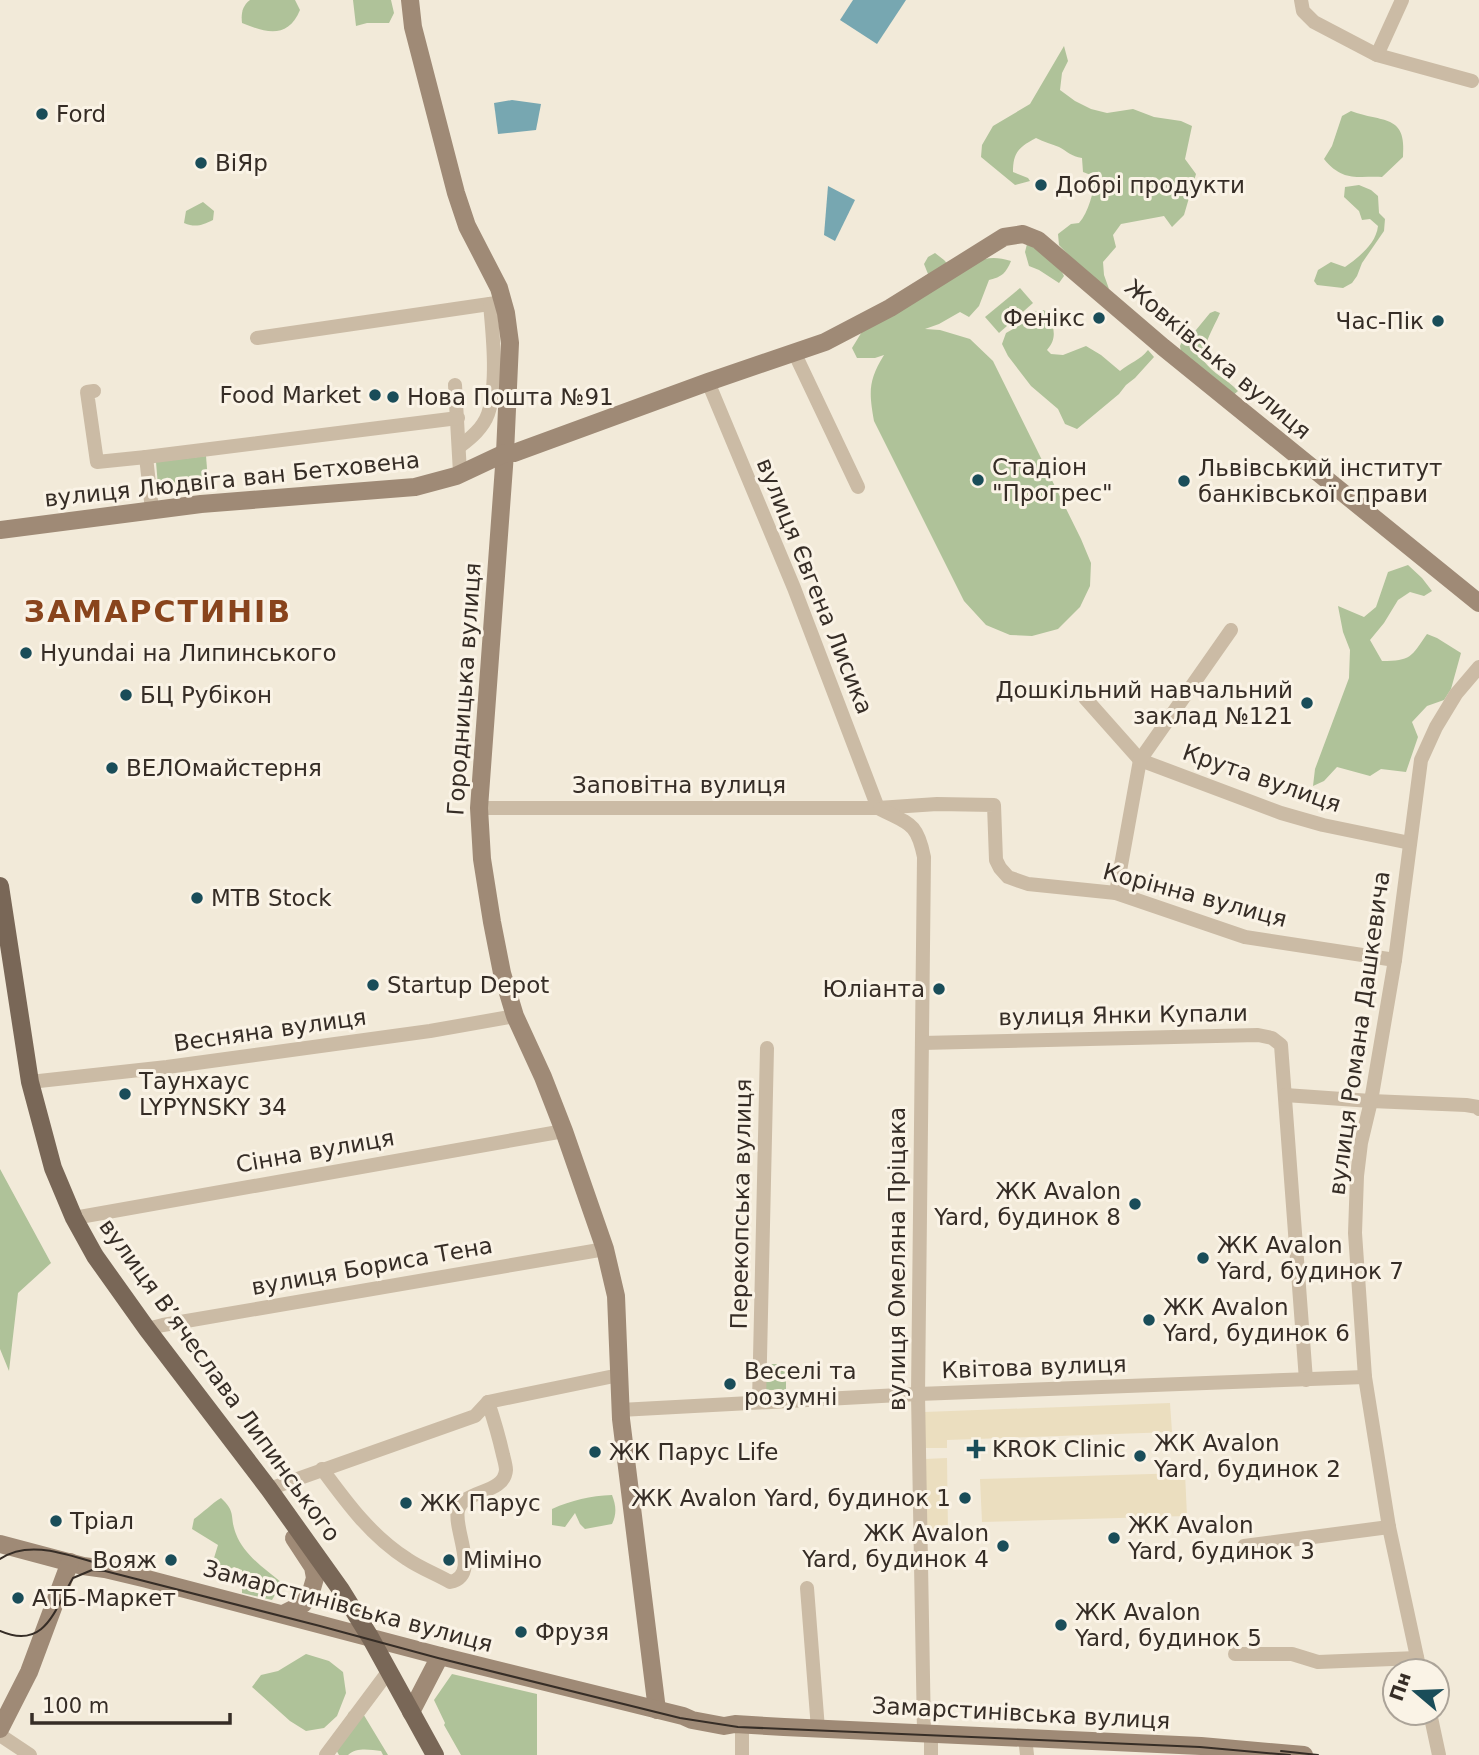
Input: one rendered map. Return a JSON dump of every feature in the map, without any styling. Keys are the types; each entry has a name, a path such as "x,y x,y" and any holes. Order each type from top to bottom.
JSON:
{"main road":[{"name":"вулиця Вʼячеслава Липинського","path":"0,887 30,1082 53,1168 74,1218 95,1256 147,1329 269,1489 341,1590 435,1755"}],"street":[{"name":"Городницька вулиця","path":"410,0 413,27 456,193 467,226 499,288 496,303 510,343 505,453 479,808 482,859 502,973 515,1016 564,1131 605,1249 616,1296 620,1410 657,1710"},
{"path":"1301,0 1303,11 1314,22 1377,55 1472,81"},
{"path":"1377,55 1402,0"},
{"name":"вулиця Людвіга ван Бетховена","path":"0,530 201,504 415,487 825,342 890,307 1004,237 1023,234"},
{"name":"Жовківська вулиця","path":"1023,234 1038,240 1163,347 1479,603"},
{"path":"257,338 496,303 493,391 488,416 474,436 460,446"},
{"path":"794,352 858,487"},
{"name":"вулиця Євгена Лисика","path":"708,382 794,588 878,808"},
{"path":"454,385 460,473"},
{"path":"94,391 87,392 95,420 97,462"},
{"path":"87,443 89,463 458,418"},
{"path":"146,457 151,502"},
{"path":"1116,893 1140,760 1231,630"},
{"name":"вулиця Романа Дашкевича","path":"1417,1657 1389,1527 1365,1377 1355,1233 1357,1176 1395,960 1421,760 1436,727 1456,694 1479,667"},
{"name":"Крута вулиця","path":"1085,698 1140,760 1281,813 1323,825 1410,843"},
{"name":"Корінна вулиця","path":"878,808 937,804 994,805 996,860 1008,877 1028,884 1116,893 1245,937 1395,960"},
{"name":"Заповітна вулиця","path":"479,808 878,808"},
{"name":"вулиця Омеляна Пріцака","path":"878,808 915,830 920,838 924,857 918,1394 927,1733 931,1755"},
{"name":"Весняна вулиця","path":"30,1082 79,1081 430,1031 515,1016"},
{"name":"вулиця Янки Купали","path":"922,1043 1258,1035 1272,1038 1280,1045 1306,1380"},
{"name":"Перекопська вулиця","path":"759,1402 767,1048"},
{"path":"1285,1095 1466,1104 1479,1109"},
{"name":"Сінна вулиця","path":"74,1218 564,1131"},
{"name":"вулиця Бориса Тена","path":"147,1329 605,1249"},
{"path":"269,1489 475,1416 488,1402 522,1400 619,1375"},
{"name":"Квітова вулиця","path":"620,1410 918,1394 1365,1377"},
{"path":"322,1469 349,1506 380,1539 408,1560 450,1582 459,1580 464,1573 465,1562 458,1509 464,1500 498,1484 506,1470 499,1435 488,1402"},
{"path":"248,1461 255,1481 313,1567 316,1578 303,1604 283,1614"},
{"path":"1244,1546 1389,1527"},
{"name":"Замарстинівська вулиця","path":"0,1544 683,1716 702,1715 738,1724 927,1733 1026,1746 1201,1746 1304,1755"},
{"path":"0,1729 29,1672 70,1562"},
{"path":"807,1588 818,1729"},
{"path":"1235,1654 1292,1654 1318,1662 1381,1663"},
{"path":"411,1712 440,1656"},
{"path":"326,1755 388,1672"},
{"path":"738,1724 742,1755"},
{"path":"1433,1727 1439,1755"},
{"path":"0,1735 30,1755"}],"green space":[{"path":"250,0 295,0 300,10 289,26 268,31 242,23 243,10"},
{"path":"353,0 391,0 394,13 389,23 356,26"},
{"path":"1064,46 1068,61 1062,73 1060,90 1075,101 1107,113 1133,109 1192,126 1185,159 1196,174 1184,215 1172,227 1164,216 1121,224 1113,235 1116,247 1103,262 1109,289 1096,284 1059,245 1058,234 1071,224 1079,223 1092,195 1096,177 1083,172 1082,158 1036,138 1018,151 1013,165 1013,172 1030,181 1015,185 981,157 982,145 993,126 1030,104"},
{"path":"1351,111 1390,122 1401,133 1403,157 1382,177 1344,175 1324,159 1332,146 1342,116"},
{"path":"1359,185 1378,196 1379,213 1385,219 1384,231 1352,283 1343,288 1317,285 1314,281 1318,270 1331,262 1345,267 1366,249 1377,233 1378,226 1370,219 1362,220 1359,211 1344,197 1345,187"},
{"path":"203,202 214,211 213,220 199,225 184,223 186,211"},
{"path":"1027,244 1059,266 1064,276 1059,283 1029,266 1025,252"},
{"name":"Стадіон \"Прогрес\"","path":"935,253 954,271 988,258 1011,261 1003,274 989,280 979,306 969,317 960,312 925,329 940,330 970,339 993,361 1081,539 1091,563 1090,586 1080,607 1058,629 1032,636 1010,635 986,625 964,601 874,421 871,387 884,355 857,358 852,348 863,330 928,274 924,264 928,257"},
{"path":"1020,288 1033,303 999,333 985,317"},
{"path":"1043,310 1050,313 1053,328 1053,341 1047,350 1051,354 1063,355 1086,346 1120,371 1148,350 1154,357 1119,394 1077,429 1065,424 1058,409 1031,386 1002,344 1006,333 1020,325 1028,313"},
{"path":"1215,311 1220,313 1207,341 1203,360 1238,391 1230,398 1182,359 1180,346 1183,339"},
{"path":"206,456 208,481 158,486 156,462"},
{"path":"1408,565 1432,591 1424,596 1410,592 1398,600 1370,640 1382,661 1392,661 1409,656 1427,634 1437,638 1461,653 1451,689 1444,700 1427,706 1412,722 1418,737 1406,772 1381,769 1370,776 1337,767 1324,781 1313,786 1315,769 1349,678 1350,650 1338,606 1364,617 1376,607 1388,572"},
{"path":"0,1169 51,1263 18,1293 9,1371 0,1349"},
{"path":"765,1364 786,1364 786,1390 765,1390"},
{"path":"612,1495 615,1517 612,1524 585,1529 575,1513 565,1527 552,1525 552,1509 581,1499"},
{"path":"221,1498 231,1511 236,1534 244,1549 282,1583 272,1600 242,1593 242,1570 234,1567 218,1580 212,1577 210,1571 218,1545 192,1529 194,1519"},
{"path":"306,1654 329,1661 343,1672 346,1693 337,1716 324,1728 306,1731 290,1721 252,1687 261,1675 278,1671"},
{"path":"452,1674 537,1694 537,1755 461,1755 434,1700"},
{"path":"359,1707 388,1755 383,1755 381,1751 364,1750 339,1755 334,1746 349,1712"}],"shaded area":[{"path":"1170,1403 1172,1432 947,1440 947,1448 925,1448 924,1412"},
{"path":"947,1458 948,1532 926,1533 925,1459"},
{"path":"1185,1473 1187,1516 982,1522 980,1479"}],"water":[{"path":"853,0 906,0 877,44 840,20"},
{"path":"512,100 541,104 536,130 498,134 494,103"},
{"path":"828,186 855,200 835,241 824,235"}],"tram line":[{"path":"0,1559 12,1553 38,1550 52,1551 104,1565"},
{"path":"0,1631 16,1636 39,1631 54,1613 73,1578 92,1570 105,1571 680,1718 738,1727 1200,1747 1290,1755"},
{"path":"1281,1751 1318,1755"}],"place":[{"name":"Ford","path":"42,114"},
{"name":"ВіЯр","path":"201,163"},
{"name":"Добрі продукти","path":"1041,185"},
{"name":"Фенікс","path":"1099,318"},
{"name":"Час-Пік","path":"1438,321"},
{"name":"Food Market","path":"375,395"},
{"name":"Нова Пошта №91","path":"393,397"},
{"name":"Стадіон \"Прогрес\"","path":"978,480"},
{"name":"Львівський інститут банківської справи","path":"1184,481"},
{"name":"Hyundai на Липинського","path":"26,653"},
{"name":"БЦ Рубікон","path":"126,695"},
{"name":"Дошкільний навчальний заклад №121","path":"1307,703"},
{"name":"ВЕЛОмайстерня","path":"112,768"},
{"name":"MTB Stock","path":"197,898"},
{"name":"Startup Depot","path":"373,985"},
{"name":"Юліанта","path":"939,989"},
{"name":"Таунхаус LYPYNSKY 34","path":"125,1094"},
{"name":"ЖК Avalon Yard, будинок 8","path":"1135,1204"},
{"name":"ЖК Avalon Yard, будинок 7","path":"1203,1258"},
{"name":"ЖК Avalon Yard, будинок 6","path":"1149,1320"},
{"name":"Веселі та розумні","path":"730,1384"},
{"name":"KROK Clinic","path":"976,1449"},
{"name":"ЖК Парус Life","path":"595,1452"},
{"name":"ЖК Avalon Yard, будинок 2","path":"1140,1456"},
{"name":"ЖК Avalon Yard, будинок 1","path":"965,1498"},
{"name":"ЖК Парус","path":"406,1503"},
{"name":"Тріал","path":"56,1521"},
{"name":"ЖК Avalon Yard, будинок 3","path":"1114,1538"},
{"name":"ЖК Avalon Yard, будинок 4","path":"1003,1546"},
{"name":"Вояж","path":"171,1560"},
{"name":"Міміно","path":"449,1560"},
{"name":"АТБ-Маркет","path":"18,1598"},
{"name":"ЖК Avalon Yard, будинок 5","path":"1061,1625"},
{"name":"Фрузя","path":"521,1632"}],"district":[{"name":"ЗАМАРСТИНІВ","path":"158,612"}]}
